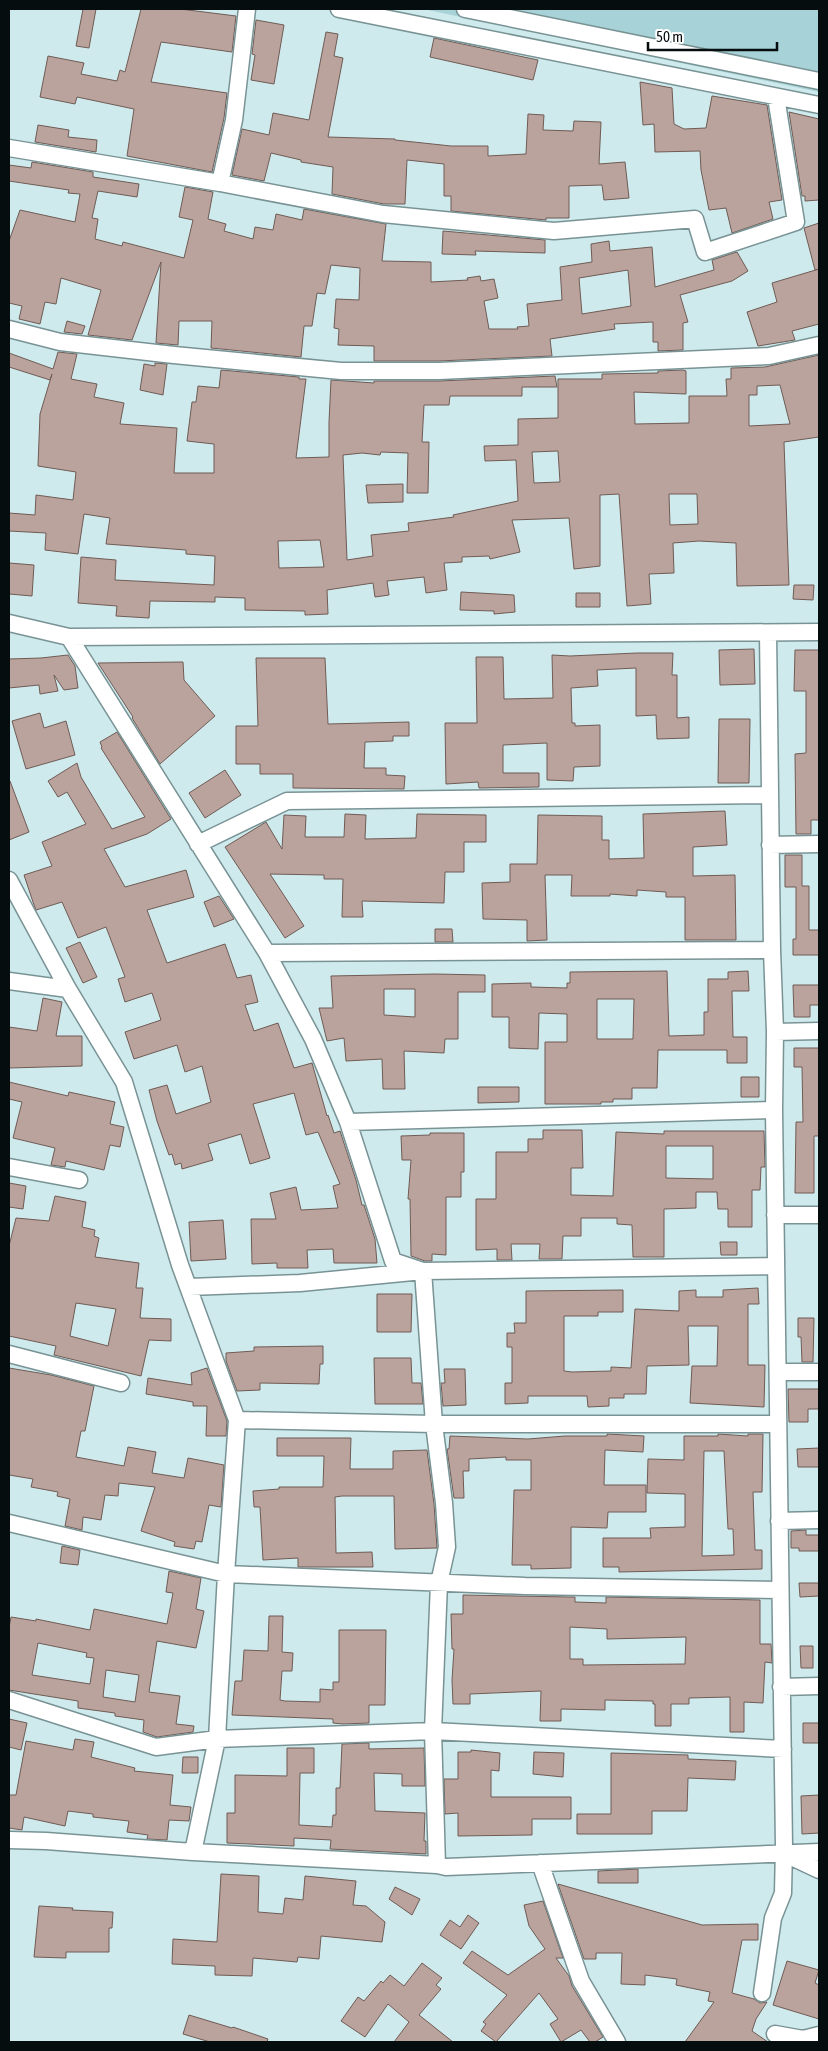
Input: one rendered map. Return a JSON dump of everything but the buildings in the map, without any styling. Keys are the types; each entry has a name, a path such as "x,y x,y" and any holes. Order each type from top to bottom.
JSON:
{"street":[{"path":"220,183 234,120 247,9"},
{"path":"339,9 819,105"},
{"path":"465,9 819,81"},
{"path":"9,148 220,183 383,214 554,231 694,219 705,252 796,222 776,97"},
{"path":"9,329 60,342 341,371 439,372 769,356 819,345"},
{"path":"9,623 69,637 819,632"},
{"path":"762,1993 773,1918 783,1893 784,1853 775,1215 775,1032 770,845 768,633"},
{"path":"69,637 267,953 313,1039 348,1122 394,1261 423,1270"},
{"path":"198,844 287,800 770,795"},
{"path":"770,845 819,844"},
{"path":"9,880 68,989 124,1082 189,1287 237,1420 217,1739 193,1852"},
{"path":"267,953 772,950"},
{"path":"9,981 68,989"},
{"path":"775,1032 819,1031"},
{"path":"348,1122 774,1110"},
{"path":"9,1167 79,1180"},
{"path":"775,1215 819,1215"},
{"path":"189,1287 300,1283 423,1270 776,1266"},
{"path":"423,1270 434,1424 444,1503 446,1547 439,1583 433,1731 437,1865"},
{"path":"9,1354 121,1383"},
{"path":"778,1372 819,1372"},
{"path":"237,1420 434,1424 778,1424"},
{"path":"780,1521 819,1520"},
{"path":"9,1523 226,1574 439,1583 780,1590"},
{"path":"781,1687 819,1686"},
{"path":"9,1700 156,1747 217,1739 433,1731 782,1749"},
{"path":"9,1840 446,1867 819,1852"},
{"path":"784,1853 819,1870"},
{"path":"540,1864 581,1981 618,2042"},
{"path":"775,2034 803,2039 819,2035"}],"shaded area":[{"path":"423,9 819,9 819,92"}]}
